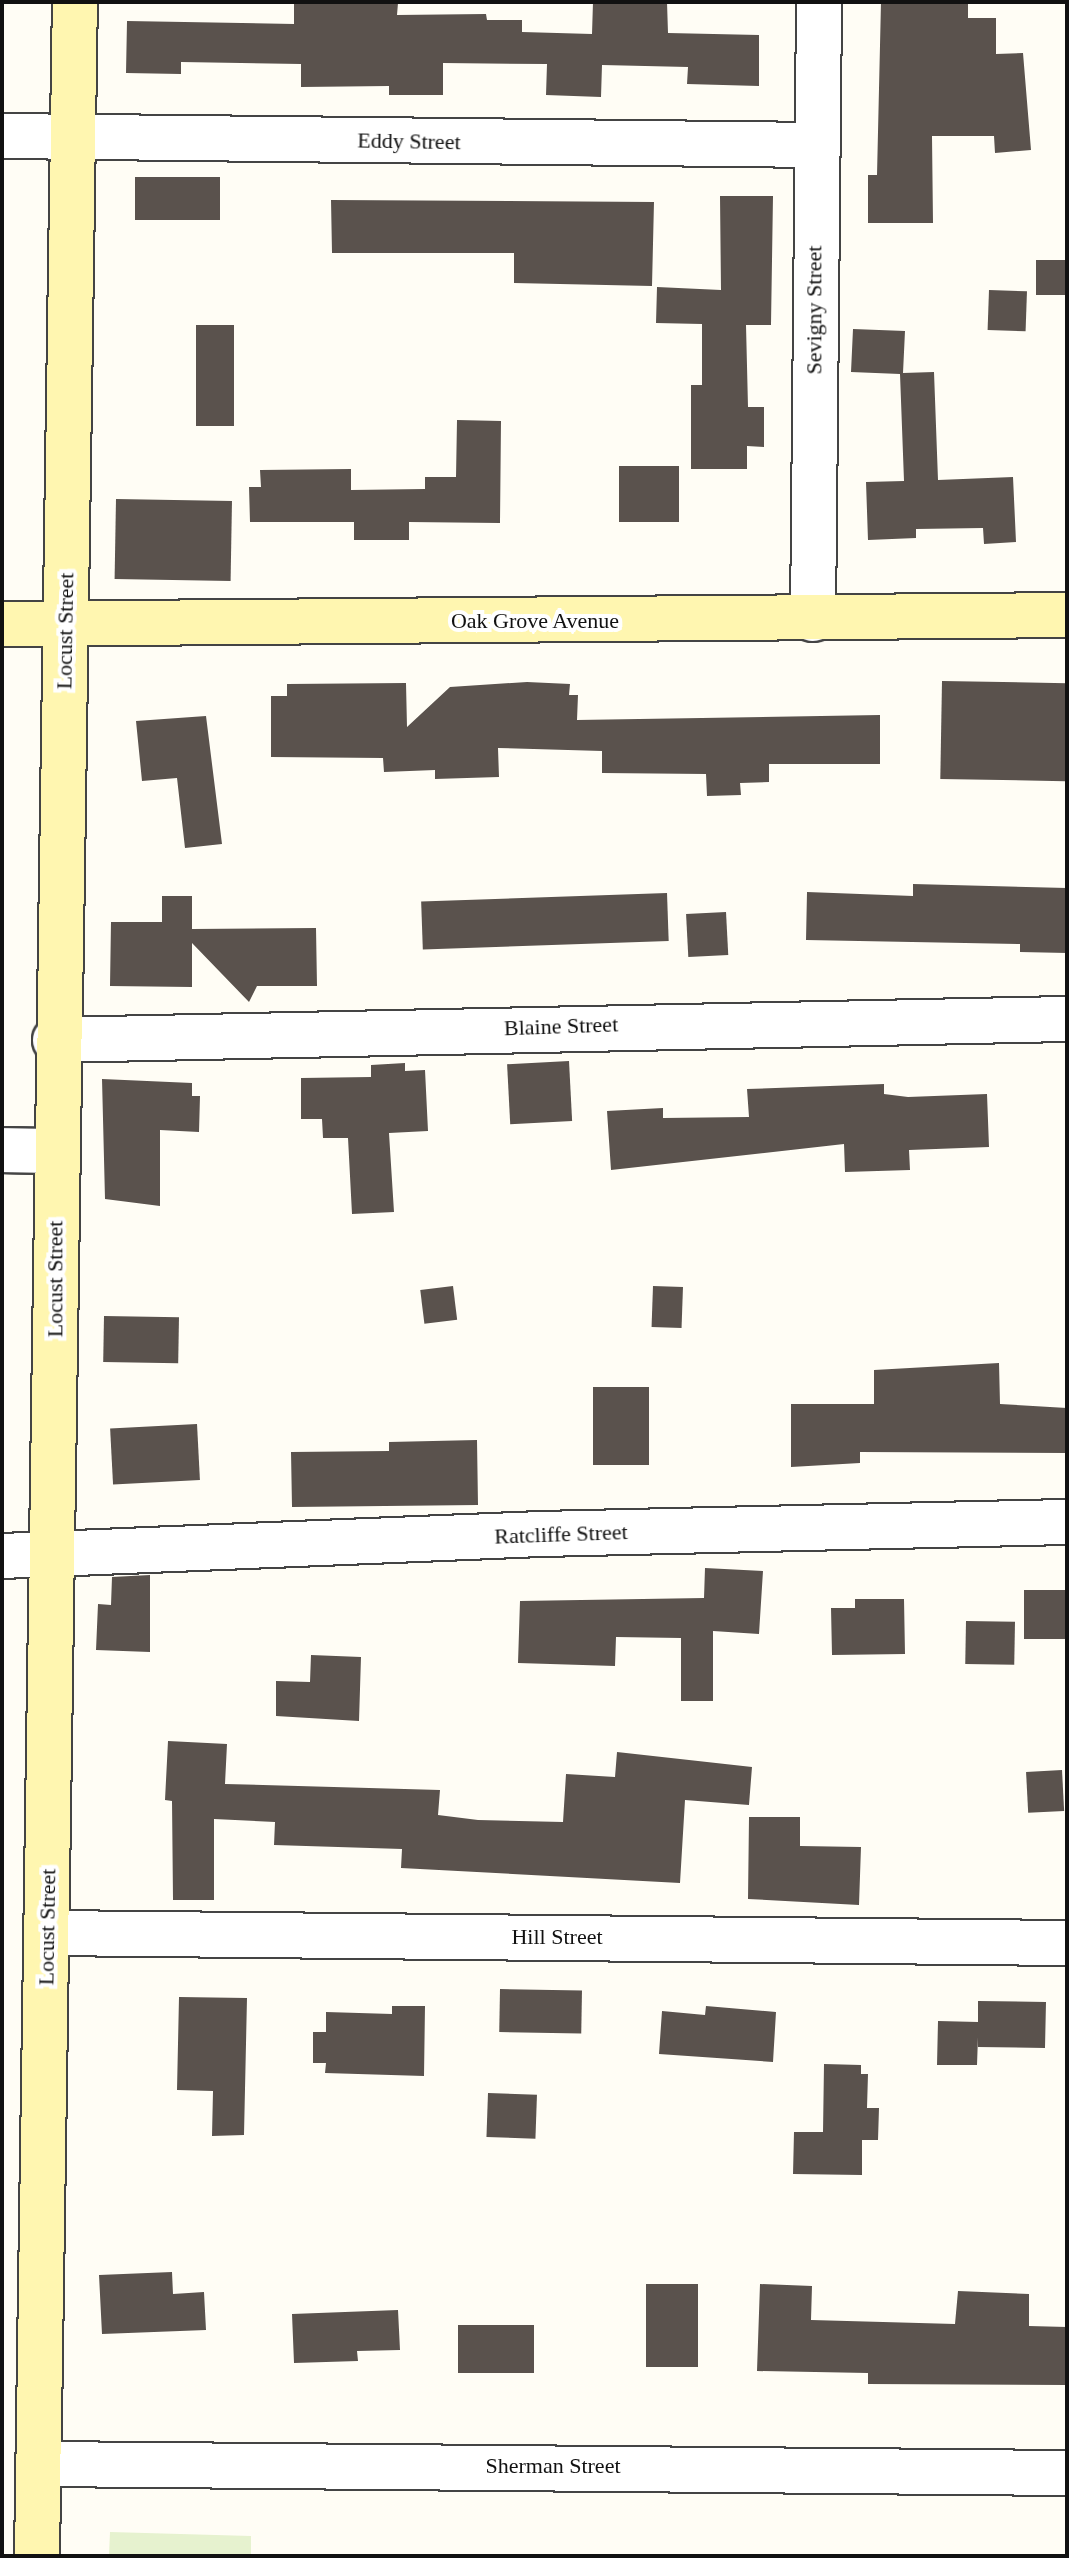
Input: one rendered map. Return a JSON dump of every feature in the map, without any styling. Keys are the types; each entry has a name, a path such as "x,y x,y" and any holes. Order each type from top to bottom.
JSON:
{"street":[{"name":"Locust Street","path":"37,2556 55,1551 55,1040 66,624 65,408 75,2"},
{"name":"Sevigny Street","path":"813,619 819,2"},
{"name":"Eddy Street","path":"2,136 816,145"},
{"name":"Oak Grove Avenue","path":"2,624 1067,615"},
{"name":"Blaine Street","path":"55,1040 1067,1019"},
{"path":"2,1150 55,1151"},
{"name":"Ratcliffe Street","path":"2,1556 55,1551 1067,1522"},
{"name":"Hill Street","path":"46,1933 1067,1943"},
{"name":"Sherman Street","path":"39,2464 1067,2473"}],"green space":[{"path":"110,2532 251,2536 251,2556 109,2556"}],"building":[{"path":"294,2 398,3 397,15 486,14 487,20 522,20 522,32 592,34 593,2 667,2 668,33 759,35 759,86 687,84 688,67 602,65 601,97 546,95 547,64 443,63 443,95 389,95 389,86 301,87 301,64 181,62 181,74 126,73 127,21 294,24"},
{"path":"881,2 968,2 968,18 996,18 996,54 1023,53 1031,150 995,153 994,136 932,136 933,223 868,223 868,175 877,175"},
{"path":"135,177 220,177 220,220 135,220"},
{"path":"720,196 773,196 771,325 746,325 748,407 764,407 764,447 747,446 747,469 691,469 691,385 702,385 702,324 656,323 657,287 721,290"},
{"path":"331,200 654,202 652,286 514,283 514,253 332,253"},
{"path":"1036,260 1067,260 1067,295 1036,295"},
{"path":"989,290 1027,291 1026,331 988,330"},
{"path":"196,325 234,325 234,426 196,426"},
{"path":"853,329 905,331 903,373 934,372 938,480 1013,477 1016,542 984,544 983,528 916,529 916,538 868,540 866,482 904,481 900,374 851,372"},
{"path":"457,420 501,421 500,523 409,522 409,540 354,540 354,522 250,522 249,487 261,487 260,470 351,469 351,490 425,489 425,477 456,477"},
{"path":"619,466 679,466 679,522 619,522"},
{"path":"116,499 232,501 231,581 115,579"},
{"path":"942,681 1067,683 1065,781 940,779"},
{"path":"527,682 570,684 569,695 578,695 577,720 880,715 880,764 769,764 769,782 740,783 741,795 707,796 706,774 602,773 602,751 498,748 499,777 435,779 435,770 384,772 383,758 271,757 271,696 287,696 287,684 406,683 407,727 450,687"},
{"path":"206,716 222,844 185,848 177,778 142,781 136,721"},
{"path":"913,884 1067,888 1067,953 1020,952 1020,944 806,940 807,892 913,896"},
{"path":"667,893 669,941 423,950 421,902"},
{"path":"162,896 192,896 192,929 316,928 317,986 257,986 249,1002 192,943 192,987 110,986 111,922 162,922"},
{"path":"726,912 728,955 688,957 686,914"},
{"path":"569,1061 572,1121 510,1124 507,1064"},
{"path":"405,1063 405,1071 425,1070 428,1131 389,1133 394,1212 352,1214 348,1138 323,1138 322,1119 301,1119 301,1078 371,1077 371,1065"},
{"path":"102,1079 192,1083 192,1096 200,1096 199,1132 160,1130 160,1206 105,1199"},
{"path":"884,1084 884,1094 908,1097 987,1094 989,1147 909,1150 910,1170 845,1172 844,1144 611,1170 607,1111 663,1108 663,1118 749,1117 747,1089"},
{"path":"453,1286 457,1320 424,1324 420,1290"},
{"path":"653,1286 683,1287 682,1328 652,1327"},
{"path":"104,1316 179,1317 178,1363 103,1362"},
{"path":"999,1363 1000,1404 1067,1408 1067,1453 860,1452 860,1463 791,1467 791,1404 874,1404 874,1370"},
{"path":"593,1387 649,1387 649,1465 593,1465"},
{"path":"197,1424 200,1480 113,1484 110,1429"},
{"path":"477,1440 478,1505 292,1507 291,1452 389,1451 389,1442"},
{"path":"705,1568 763,1571 759,1634 713,1631 713,1701 681,1701 681,1638 616,1637 615,1666 518,1663 520,1601 704,1598"},
{"path":"150,1575 150,1652 96,1650 98,1604 111,1605 112,1577"},
{"path":"1024,1590 1067,1590 1067,1639 1024,1639"},
{"path":"855,1599 904,1599 905,1654 832,1655 831,1608 855,1608"},
{"path":"966,1621 1015,1622 1014,1665 965,1664"},
{"path":"311,1655 361,1657 359,1721 276,1716 276,1681 310,1682"},
{"path":"168,1741 227,1744 225,1784 440,1790 438,1815 478,1820 563,1822 566,1774 615,1777 617,1752 752,1767 749,1805 685,1800 680,1883 401,1868 402,1849 274,1845 275,1822 214,1819 214,1900 173,1900 172,1801 165,1800"},
{"path":"1062,1770 1064,1811 1028,1813 1026,1772"},
{"path":"749,1817 800,1817 800,1846 861,1847 859,1905 748,1899"},
{"path":"500,1989 582,1990 581,2033 499,2032"},
{"path":"179,1997 247,1998 244,2135 212,2136 213,2091 177,2090"},
{"path":"978,2001 1046,2002 1045,2048 978,2047 978,2037 977,2065 937,2065 938,2021 978,2022"},
{"path":"392,2006 425,2006 424,2076 325,2073 326,2063 313,2063 313,2032 326,2032 326,2012 392,2014"},
{"path":"706,2006 776,2012 773,2062 659,2054 662,2011 705,2015"},
{"path":"824,2064 861,2065 861,2074 868,2074 867,2108 879,2108 878,2140 862,2140 862,2175 793,2174 794,2132 823,2132"},
{"path":"488,2093 537,2095 535,2139 486,2137"},
{"path":"172,2272 173,2294 204,2292 206,2330 102,2334 99,2275"},
{"path":"646,2284 698,2284 698,2367 646,2367"},
{"path":"760,2284 812,2286 811,2320 955,2324 958,2291 1029,2294 1029,2326 1067,2327 1067,2385 868,2384 868,2373 757,2371"},
{"path":"398,2310 400,2350 357,2351 358,2361 294,2363 292,2314"},
{"path":"458,2325 534,2325 534,2373 458,2373"}]}
